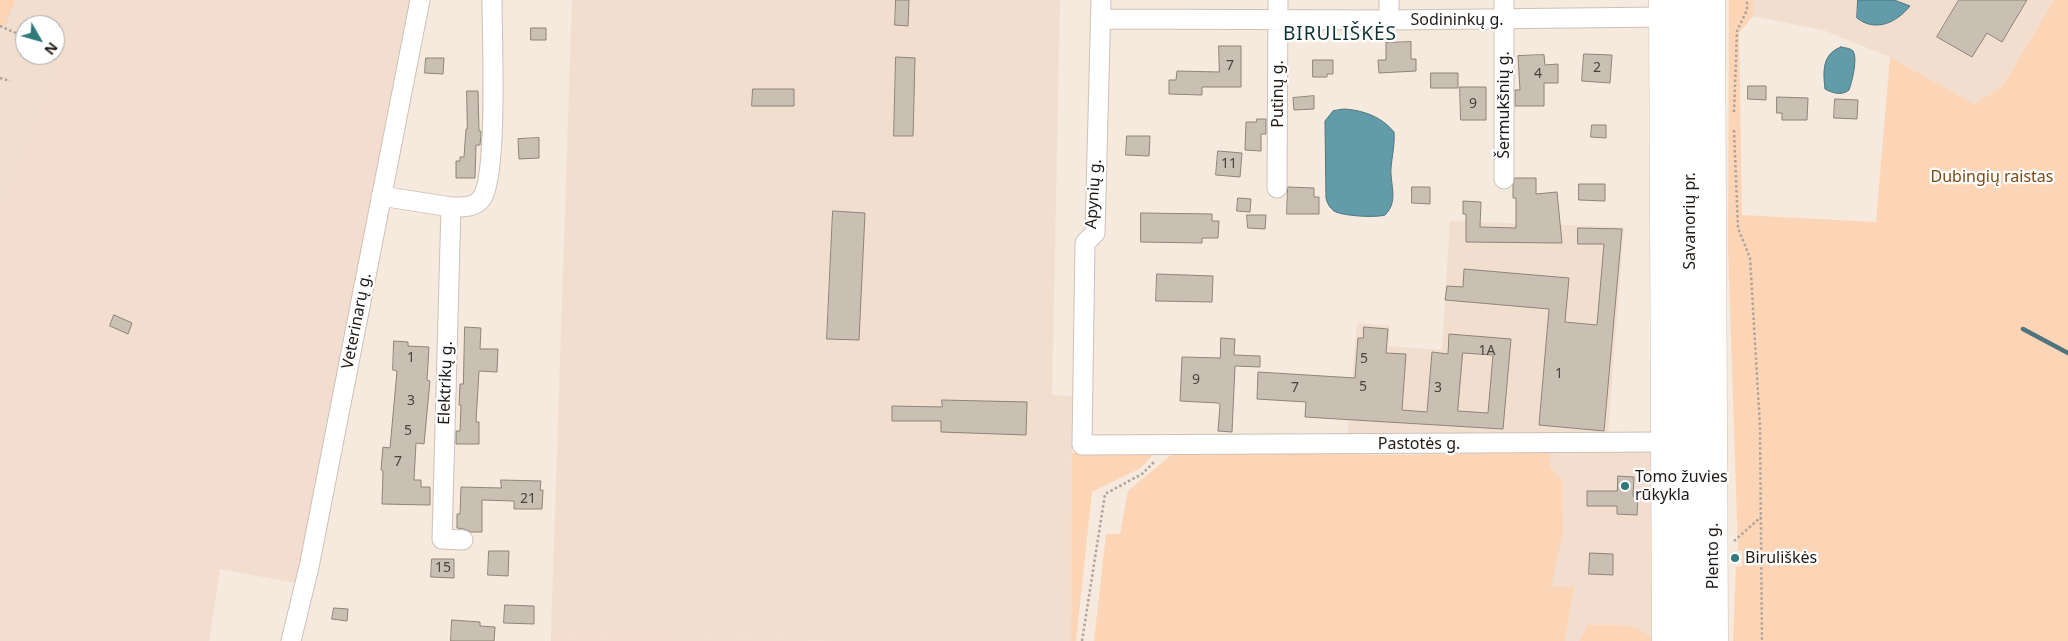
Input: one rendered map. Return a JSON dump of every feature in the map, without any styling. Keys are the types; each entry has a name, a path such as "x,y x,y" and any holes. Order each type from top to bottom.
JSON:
{"highway":[{"name":"Savanorių pr.","path":"1690,0 1690,442"},
{"name":"Savanorių pr.","path":"1690,442 1711,0"},
{"path":"1663,9 1690,442 1666,641"},
{"name":"Plento g.","path":"1690,442 1690,641"},
{"name":"Plento g.","path":"1690,442 1714,641"}],"street":[{"name":"Veterinarų g.","path":"292,641 311,557 420,0"},
{"path":"381,196 451,207 467,207 482,199 489,183 492,149 492,0"},
{"name":"Apynių g.","path":"1082,445 1085,243 1095,233 1101,0"},
{"name":"Putinų g.","path":"1277,188 1278,0"},
{"path":"1389,0 1389,20"},
{"name":"Šermukšnių g.","path":"1504,0 1504,179"},
{"name":"Sodininkų g.","path":"1100,19 1504,20 1663,9"},
{"name":"Elektrikų g.","path":"451,207 442,539 463,540"},
{"name":"Pastotės g.","path":"1082,445 1690,442"}],"path":[{"path":"1748,0 1747,10 1737,31 1734,121 1738,228 1750,258 1760,427 1762,641"},
{"path":"0,26 15,33"},
{"path":"0,78 10,82"},
{"path":"1082,641 1106,494 1142,474 1171,445"},
{"path":"1733,542 1760,517"}],"shaded area":[{"path":"0,0 85,0 65,50 65,15 15,15 15,65 59,65 0,214"},
{"path":"85,0 430,0 312,586 220,569 209,641 0,641 0,214 59,65 65,65 65,50"},
{"path":"572,0 1060,0 1052,395 1072,396 1071,641 833,641 551,633"},
{"path":"1753,0 2054,0 2002,87 1974,104 1890,57 1823,30 1753,16"},
{"path":"1450,221 1624,227 1608,434 1347,437 1357,323 1390,326 1389,346 1442,350"},
{"path":"1643,447 1653,452 1660,641 1565,641 1574,587 1550,587 1563,532 1562,479 1550,467 1550,452"},
{"path":"551,633 833,641 551,641"}],"green space":[{"path":"0,0 15,0 6,24 3,26 0,24"},
{"name":"Dubingių raistas","path":"1729,0 1753,0 1753,16 1739,33 1742,215 1876,222 1890,57 1974,104 2002,87 2054,0 2068,0 2068,641 1733,641 1736,567 1742,566 1742,551 1738,551 1728,246"},
{"path":"1181,451 1396,455 1550,452 1550,467 1562,479 1563,532 1551,587 1574,587 1565,641 1094,641 1106,534 1120,534 1128,491 1171,455"},
{"path":"1155,452 1141,468 1092,492 1076,641 1071,641 1072,453"},
{"path":"1588,625 1633,627 1640,630 1653,641 1579,641"}],"water":[{"path":"1858,0 1894,0 1910,6 1893,21 1886,24 1871,25 1857,18"},
{"path":"1841,47 1853,51 1855,64 1849,90 1837,93 1825,89 1824,70 1830,54"},
{"path":"1344,109 1372,115 1384,122 1394,132 1391,168 1393,198 1392,204 1385,215 1367,216 1338,213 1327,202 1325,121 1333,111"}],"building":[{"path":"896,0 909,0 908,26 895,25"},
{"path":"1959,0 2027,0 2002,42 1987,33 1972,57 1937,37"},
{"path":"531,28 546,28 546,40 531,40"},
{"path":"1411,42 1411,59 1416,59 1416,71 1379,73 1378,60 1386,60 1386,43"},
{"path":"1219,46 1241,46 1241,87 1202,87 1202,95 1169,94 1169,80 1176,80 1177,71 1219,72"},
{"path":"1584,54 1612,55 1610,83 1582,81"},
{"path":"1544,55 1545,65 1558,64 1558,83 1544,83 1544,106 1515,106 1515,90 1520,90 1518,56"},
{"path":"896,57 915,58 913,136 894,136"},
{"path":"426,58 444,58 443,74 425,73"},
{"path":"1313,60 1333,60 1333,74 1327,74 1327,77 1313,77"},
{"path":"1431,73 1458,73 1458,88 1431,88"},
{"path":"1748,86 1766,86 1766,100 1748,99"},
{"path":"1460,87 1486,87 1486,120 1461,120"},
{"path":"753,89 794,89 794,106 752,106"},
{"path":"467,91 478,91 479,131 481,131 480,145 476,145 475,178 456,178 456,161 460,161 460,157 464,157 467,129"},
{"path":"1314,96 1314,109 1294,110 1293,98"},
{"path":"1777,97 1808,98 1807,120 1782,120 1782,113 1777,113"},
{"path":"1835,99 1858,100 1857,119 1834,118"},
{"path":"1257,119 1266,119 1266,134 1261,134 1261,151 1245,150 1246,122 1256,122"},
{"path":"1592,125 1606,125 1606,138 1591,137"},
{"path":"1127,136 1150,136 1149,156 1126,155"},
{"path":"539,138 539,158 519,159 518,139"},
{"path":"1218,151 1242,153 1240,177 1216,175"},
{"path":"1515,178 1536,178 1536,194 1557,192 1562,243 1466,242 1466,214 1463,214 1463,201 1481,202 1480,227 1516,228 1516,198 1513,198"},
{"path":"1579,184 1605,184 1605,201 1579,200"},
{"path":"1288,187 1314,188 1314,197 1319,197 1319,214 1287,214"},
{"path":"1412,187 1430,187 1430,204 1412,203"},
{"path":"1238,198 1251,199 1250,212 1237,211"},
{"path":"833,211 865,213 859,340 827,339"},
{"path":"1141,213 1212,214 1212,221 1219,221 1218,238 1202,238 1202,243 1141,242"},
{"path":"1247,215 1266,215 1265,229 1248,228"},
{"path":"1578,228 1622,229 1604,431 1539,425 1549,309 1445,300 1447,286 1463,287 1464,269 1569,278 1565,322 1597,325 1604,244 1578,244"},
{"path":"1157,274 1213,276 1212,302 1156,301"},
{"path":"114,315 132,323 128,334 110,326"},
{"path":"465,327 481,328 480,349 498,349 497,372 479,371 476,422 479,422 479,444 456,444 456,431 460,431 460,384 463,384"},
{"path":"1364,327 1388,329 1386,353 1406,354 1402,410 1427,412 1432,352 1448,354 1449,334 1511,339 1503,429 1305,417 1306,402 1257,399 1258,372 1355,378 1358,338 1363,338","holes":["1463,353 1493,355 1488,413 1458,411"]},
{"path":"1221,338 1235,339 1234,355 1260,356 1260,367 1235,366 1232,432 1218,431 1220,405 1218,403 1180,401 1182,357 1220,358"},
{"path":"394,341 408,342 408,346 429,347 427,380 430,381 424,444 416,443 414,480 421,480 421,487 430,487 430,505 382,504 383,471 381,470 383,447 390,448 397,371 393,370"},
{"path":"942,400 1027,402 1026,435 941,432 941,421 892,421 892,406 942,407"},
{"path":"1618,476 1634,477 1633,496 1638,496 1637,515 1617,514 1617,506 1587,506 1587,491 1617,491"},
{"path":"501,480 541,481 540,490 543,490 542,509 514,509 514,501 482,500 482,532 471,532 457,528 457,514 460,514 461,487 501,488"},
{"path":"489,551 509,551 508,576 488,575"},
{"path":"1590,553 1613,554 1613,575 1589,574"},
{"path":"432,559 454,559 454,578 431,577"},
{"path":"505,605 534,606 534,624 504,623"},
{"path":"334,608 348,609 347,621 332,619"},
{"path":"452,620 480,622 480,626 495,627 494,641 451,641"}],"waterway":[{"path":"2023,329 2068,353"}],"place":[{"name":"Tomo žuvies rūkykla","path":"1625,486"},
{"name":"Biruliškės","path":"1735,558"}],"district":[{"name":"BIRULIŠKĖS","path":"1340,35"}]}
